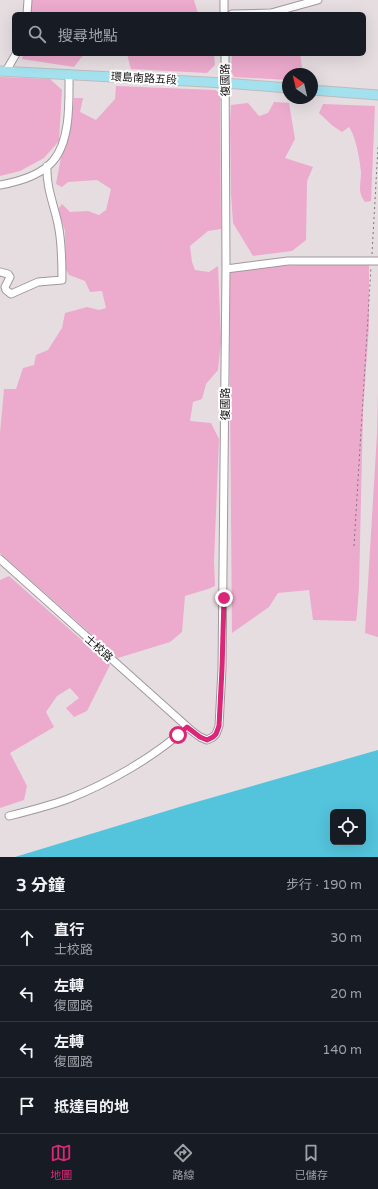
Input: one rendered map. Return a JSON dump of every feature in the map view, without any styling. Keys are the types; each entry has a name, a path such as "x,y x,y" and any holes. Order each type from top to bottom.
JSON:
{"main road":[{"name":"環島南路五段","path":"3,71 282,88"},
{"path":"318,90 378,95"}],"street":[{"path":"27,12 28,0"},
{"path":"224,0 224,12"},
{"path":"275,12 318,0"},
{"path":"3,71 14,56"},
{"name":"復國路","path":"200,737 207,740 216,734 219,726 221,699 224,598 223,508 226,269 225,56"},
{"path":"0,185 25,178 47,166 57,156 64,138 68,112 69,74"},
{"path":"0,272 8,274 10,277 5,287 11,294 38,282 62,280 59,225 48,188 47,166"},
{"path":"226,269 288,261 375,261"},
{"name":"士校路","path":"0,559 200,737"},
{"path":"9,816 67,799 93,788 158,750 187,727"}],"path":[{"path":"354,546 375,261 378,147"}],"shaded area":[{"path":"32,0 194,0 197,12 30,12"},
{"path":"23,56 82,56 74,67 22,59"},
{"path":"128,56 214,56 215,65 207,73 131,69"},
{"path":"232,56 300,56 302,68 282,68 282,80 234,77 231,71"},
{"path":"0,77 50,79 62,90 59,141 44,158 20,171 0,176"},
{"path":"116,86 215,90 220,93 221,229 208,231 190,246 192,262 195,270 209,272 218,266 221,341 218,370 206,384 202,399 193,402 190,421 211,423 219,439 214,561 215,586 185,596 182,632 170,642 118,658 0,553 0,433 4,389 16,389 23,368 34,365 36,355 48,350 62,328 65,313 87,307 99,310 106,308 102,291 90,292 85,281 69,275 66,270 65,231 58,209 62,204 70,212 88,211 99,215 106,210 111,189 97,180 68,182 62,187 56,184 61,157 70,133 74,98 83,98 80,112 96,120 115,99"},
{"path":"274,102 289,104 295,139 285,158 313,167 307,181 306,240 292,251 253,256 233,223 231,193 231,105 248,103 259,116 268,113"},
{"path":"323,104 375,106 371,201 365,202 361,194 360,161 356,142 351,131 349,127 342,132 319,113"},
{"path":"369,263 369,326 363,411 359,587 356,621 313,620 309,590 278,593 269,607 232,633 229,271 268,266"},
{"path":"378,393 378,637 365,633 377,434"},
{"path":"9,576 110,665 87,711 74,717 66,708 79,698 70,688 57,696 46,712 54,727 10,753 27,786 24,800 0,808 0,580"}],"water":[{"path":"378,750 378,857 15,857 186,805"}],"route":[{"path":"178,735 187,727 200,737 207,740 213,737 218,731 221,699 224,598"}]}
